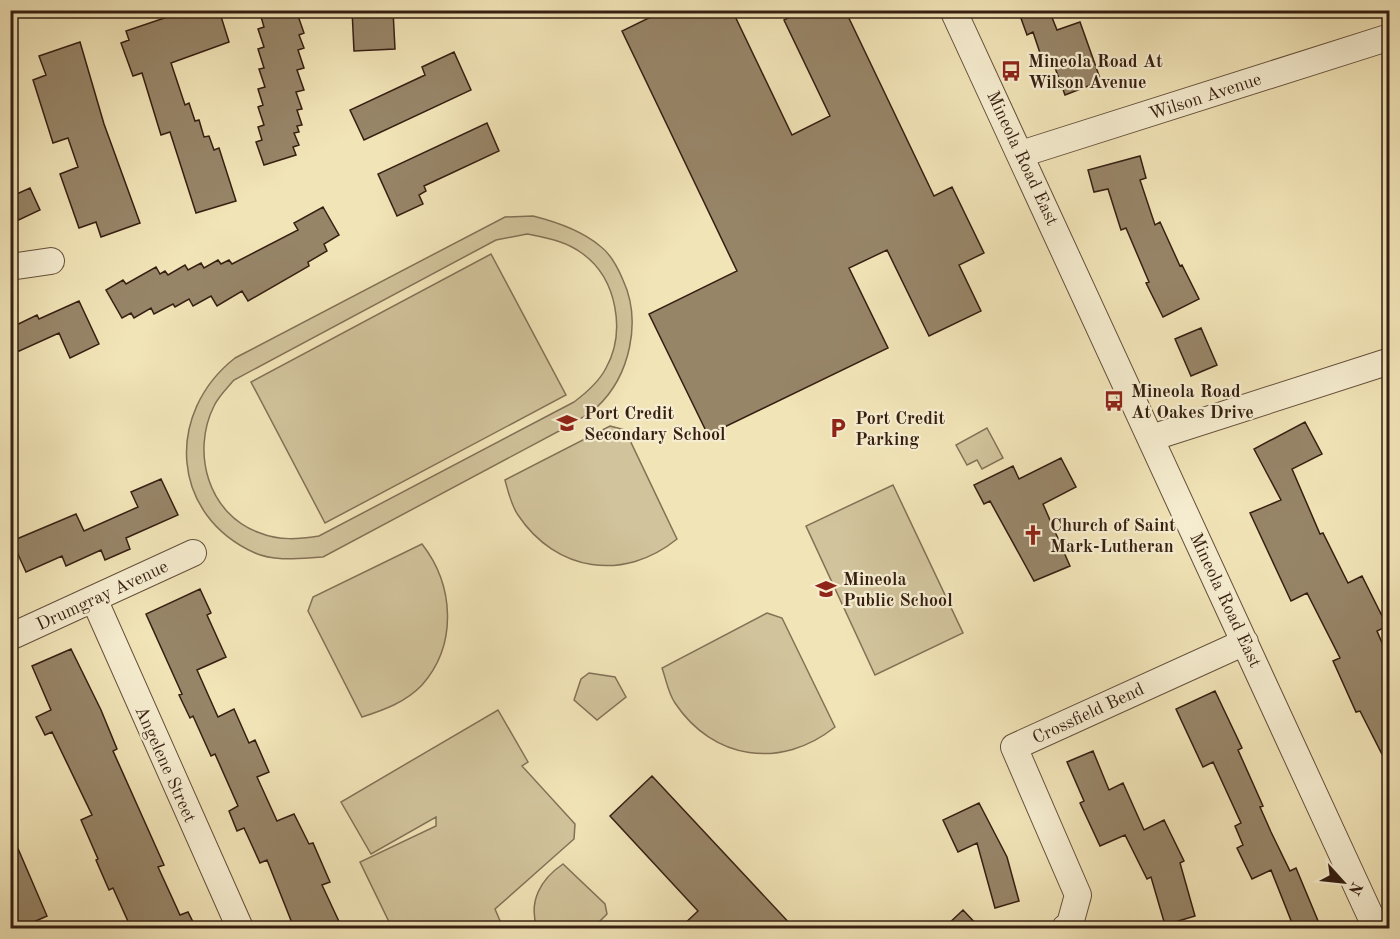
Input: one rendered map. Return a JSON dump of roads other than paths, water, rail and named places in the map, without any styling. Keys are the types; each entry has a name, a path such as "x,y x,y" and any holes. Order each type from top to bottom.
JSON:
{"street":[{"name":"Mineola Road East","path":"954,10 1376,928"},
{"name":"Wilson Avenue","path":"1021,154 1389,37"},
{"path":"10,267 51,261"},
{"path":"1151,438 1389,361"},
{"name":"Drumgray Avenue","path":"10,637 193,553"},
{"name":"Angelene Street","path":"94,599 240,928"},
{"name":"Crossfield Bend","path":"1065,928 1070,924 1078,895 1014,747 1245,642"}],"place":[{"name":"Mineola Road At Wilson Avenue","path":"1011,71"},
{"name":"Mineola Road At Oakes Drive","path":"1114,401"},
{"name":"Port Credit Secondary School","path":"567,423"},
{"name":"Port Credit Parking","path":"838,428"},
{"name":"Church of Saint Mark-Lutheran","path":"1033,535"},
{"name":"Mineola Public School","path":"826,589"}]}
